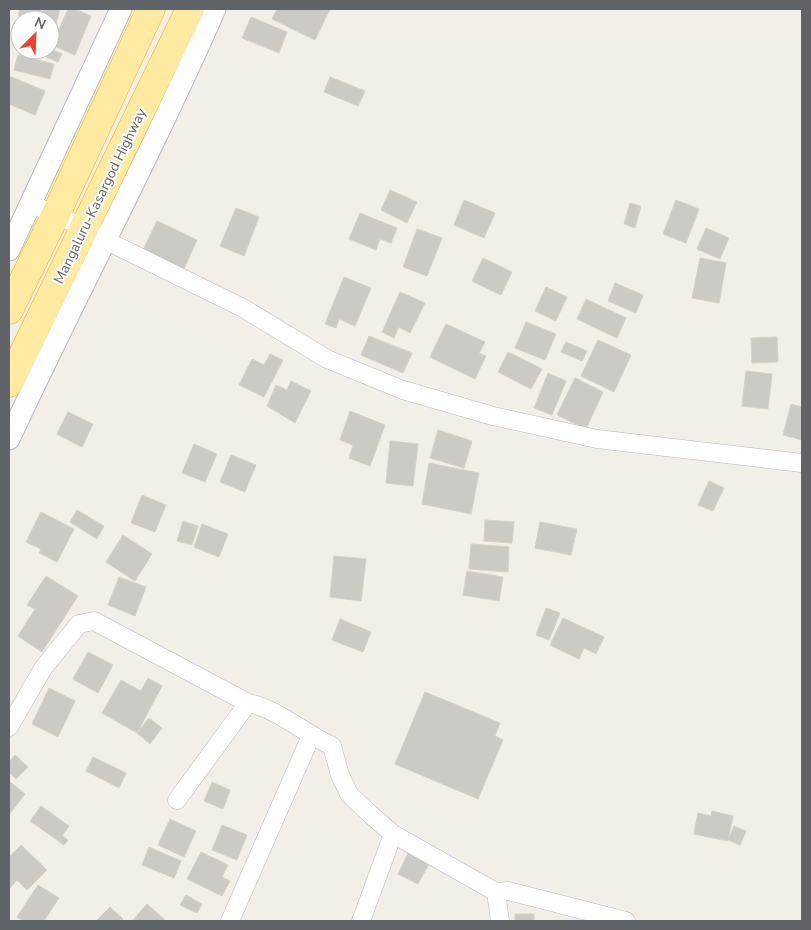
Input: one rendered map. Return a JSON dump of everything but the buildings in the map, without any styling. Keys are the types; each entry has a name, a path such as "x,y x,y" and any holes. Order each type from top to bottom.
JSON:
{"highway":[{"path":"9,310 56,214 151,9"},
{"name":"Mangaluru-Kasargod Highway","path":"9,383 96,234 190,9"}],"street":[{"path":"9,250 15,225 31,204 121,9"},
{"path":"9,439 70,310 96,234 190,65 215,9"},
{"path":"31,204 56,214 243,308 327,359 402,390 494,416 597,439 802,463"},
{"path":"9,727 44,667 79,624 94,621 248,703 261,705 311,736 332,746 340,775 349,794 393,834 496,892 508,891 626,921"},
{"path":"177,800 248,703"},
{"path":"230,921 311,736"},
{"path":"361,921 393,834"},
{"path":"496,892 500,921"}]}
